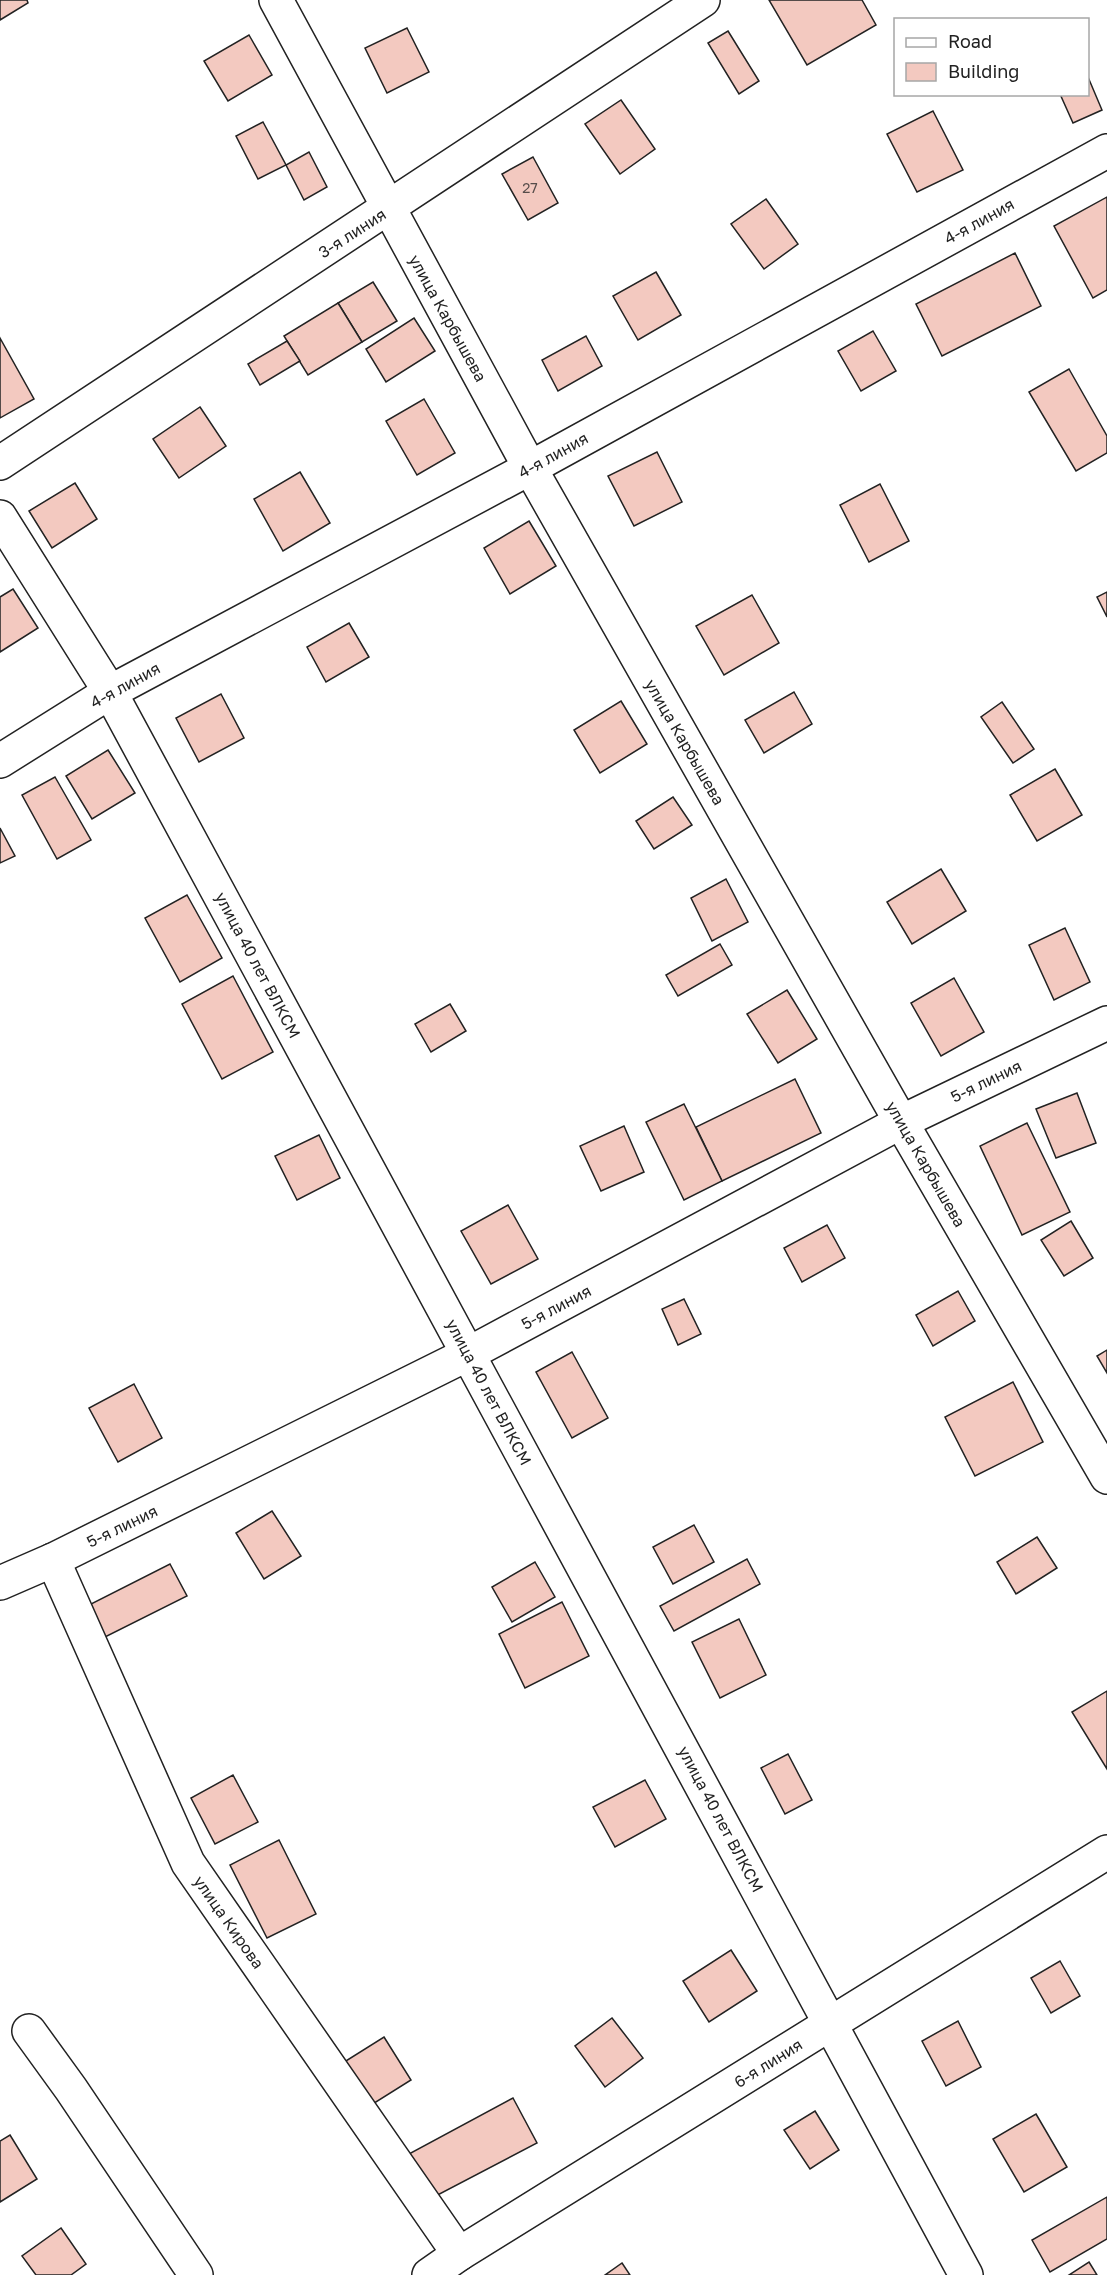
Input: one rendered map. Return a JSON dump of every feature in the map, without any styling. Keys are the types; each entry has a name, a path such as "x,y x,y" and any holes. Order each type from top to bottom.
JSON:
{"street":[{"name":"улица Карбышева","path":"276,0 530,468 901,1122 1107,1477"},
{"name":"3-я линия","path":"0,464 704,0"},
{"name":"4-я линия","path":"0,761 110,692 530,468 1107,151"},
{"name":"улица 40 лет ВЛКСМ","path":"0,517 110,692 966,2275"},
{"name":"5-я линия","path":"0,1583 53,1560 468,1354 901,1122 1107,1023"},
{"name":"улица Кирова","path":"53,1560 188,1863 459,2254"},
{"name":"6-я линия","path":"429,2275 459,2254 1107,1852"},
{"path":"29,2031 196,2275"}],"building":[{"path":"0,0 27,0 28,3 0,20"},
{"path":"769,0 862,0 876,25 807,65"},
{"path":"407,28 429,72 387,93 365,48"},
{"path":"728,31 759,81 739,94 708,43"},
{"path":"249,35 272,75 228,101 204,61"},
{"path":"1089,79 1102,110 1073,123 1061,96 1089,96"},
{"path":"621,100 655,149 620,174 585,124"},
{"path":"933,111 963,170 917,192 887,134"},
{"path":"263,122 286,165 258,179 236,136"},
{"path":"309,152 327,187 304,200 286,165"},
{"path":"533,157 558,203 528,220 502,174"},
{"path":"1107,197 1107,290 1093,298 1054,226"},
{"path":"766,199 798,244 764,269 731,224"},
{"path":"1015,253 1041,306 942,356 916,304"},
{"path":"656,272 681,315 638,340 613,296"},
{"path":"373,282 397,321 362,342 338,303"},
{"path":"338,303 362,342 308,375 284,336"},
{"path":"414,318 435,351 386,382 366,349"},
{"path":"873,331 896,371 861,391 838,351"},
{"path":"586,336 602,366 558,391 542,360"},
{"path":"0,338 34,399 0,418"},
{"path":"287,341 300,361 260,385 248,364"},
{"path":"1069,369 1107,436 1107,453 1076,471 1029,392"},
{"path":"424,399 455,453 417,475 386,421"},
{"path":"200,407 226,446 179,478 153,439"},
{"path":"657,452 682,502 634,526 608,476"},
{"path":"300,472 330,523 283,551 254,499"},
{"path":"75,483 97,519 52,548 29,511"},
{"path":"880,484 909,541 869,562 840,505"},
{"path":"529,521 556,566 510,594 484,548"},
{"path":"13,589 38,628 0,652 0,597"},
{"path":"1107,592 1107,617 1097,597"},
{"path":"752,595 779,643 724,675 696,626"},
{"path":"349,623 369,657 326,682 307,647"},
{"path":"794,692 812,724 764,753 745,720"},
{"path":"221,694 244,738 199,762 176,718"},
{"path":"621,701 647,744 600,773 574,730"},
{"path":"1002,702 1034,749 1013,763 981,717"},
{"path":"108,750 135,793 92,819 66,776"},
{"path":"1055,769 1082,815 1037,841 1010,795"},
{"path":"55,777 91,840 57,859 22,795"},
{"path":"673,797 692,825 654,849 636,821"},
{"path":"0,828 15,856 0,863"},
{"path":"941,869 966,911 912,944 887,902"},
{"path":"726,879 748,922 712,941 691,898"},
{"path":"187,895 222,958 180,982 145,918"},
{"path":"1065,928 1090,982 1054,1000 1029,945"},
{"path":"720,944 732,965 678,996 666,975"},
{"path":"233,976 273,1052 222,1079 182,1004"},
{"path":"954,978 984,1032 941,1056 911,1003"},
{"path":"787,990 817,1039 778,1063 747,1014"},
{"path":"450,1004 466,1031 431,1052 415,1024"},
{"path":"795,1079 821,1133 722,1181 696,1127"},
{"path":"1077,1093 1096,1143 1056,1158 1036,1109"},
{"path":"684,1104 722,1181 684,1200 646,1122"},
{"path":"1027,1123 1070,1212 1022,1235 980,1146"},
{"path":"624,1126 644,1172 601,1191 580,1146"},
{"path":"319,1135 340,1178 297,1200 275,1156"},
{"path":"508,1205 538,1259 491,1284 461,1231"},
{"path":"1071,1221 1093,1258 1064,1276 1041,1240"},
{"path":"827,1225 845,1258 802,1282 784,1248"},
{"path":"958,1291 975,1321 933,1346 916,1315"},
{"path":"684,1299 701,1334 678,1345 662,1309"},
{"path":"1107,1350 1107,1373 1097,1356"},
{"path":"572,1352 608,1418 572,1438 536,1372"},
{"path":"1013,1382 1043,1442 975,1476 945,1417"},
{"path":"134,1384 162,1438 118,1462 89,1408"},
{"path":"272,1511 301,1556 264,1579 236,1533"},
{"path":"694,1525 714,1562 673,1584 653,1547"},
{"path":"1037,1537 1057,1568 1016,1594 997,1562"},
{"path":"747,1559 760,1584 674,1631 660,1606"},
{"path":"535,1562 555,1597 512,1622 492,1587"},
{"path":"170,1564 187,1596 101,1639 85,1607"},
{"path":"562,1602 589,1656 525,1688 499,1634"},
{"path":"739,1619 766,1675 720,1698 692,1642"},
{"path":"1107,1691 1107,1769 1072,1712"},
{"path":"788,1754 812,1800 785,1814 761,1768"},
{"path":"233,1775 258,1822 215,1844 191,1798"},
{"path":"645,1780 666,1819 615,1847 593,1807"},
{"path":"279,1840 316,1914 267,1938 230,1865"},
{"path":"731,1950 757,1991 709,2022 683,1981"},
{"path":"1060,1961 1080,1996 1051,2013 1031,1978"},
{"path":"612,2018 643,2058 605,2087 575,2046"},
{"path":"958,2021 981,2067 946,2086 922,2041"},
{"path":"384,2037 411,2080 368,2107 341,2064"},
{"path":"513,2098 537,2143 430,2199 407,2155"},
{"path":"815,2111 839,2150 810,2169 784,2130"},
{"path":"1036,2114 1067,2167 1024,2192 993,2139"},
{"path":"10,2135 37,2179 0,2202 0,2141"},
{"path":"1107,2197 1107,2239 1050,2272 1032,2240"},
{"path":"61,2228 86,2264 71,2275 36,2275 22,2256"},
{"path":"1089,2262 1097,2275 1069,2275"},
{"path":"622,2263 630,2275 605,2275"}]}
